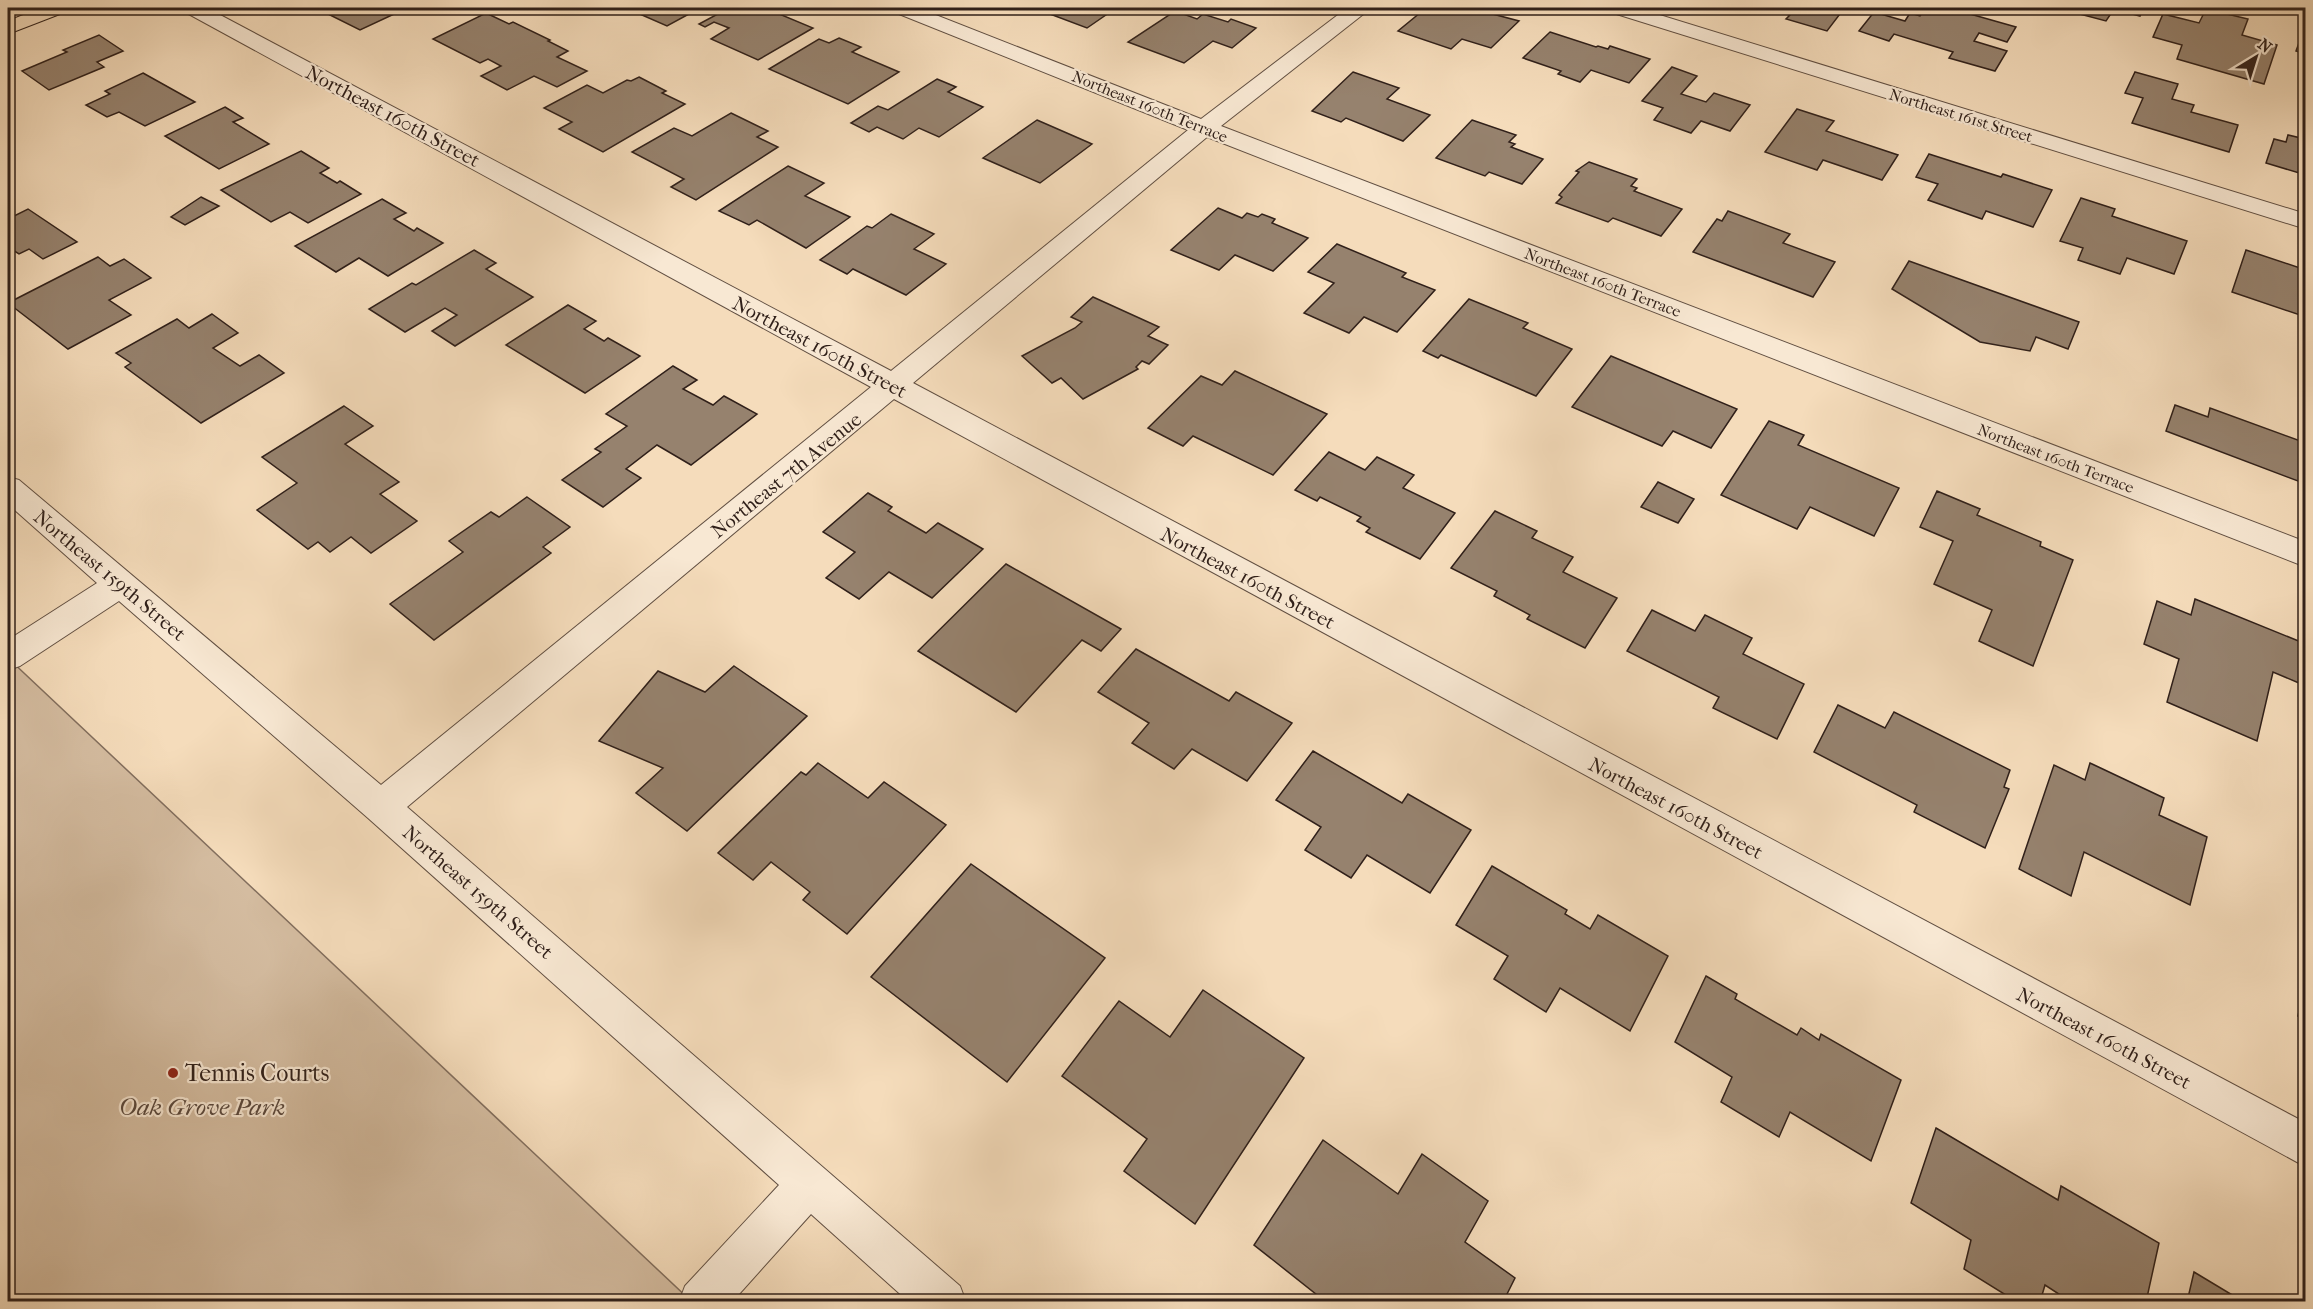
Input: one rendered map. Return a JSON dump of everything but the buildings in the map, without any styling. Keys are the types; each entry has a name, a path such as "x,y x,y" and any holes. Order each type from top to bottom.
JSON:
{"main road":[{"path":"8,28 58,8"}],"street":[{"name":"Northeast 160th Street","path":"192,8 2306,1146"},
{"name":"Northeast 160th Terrace","path":"901,8 1204,128 2306,555"},
{"name":"Northeast 7th Avenue","path":"381,807 893,387 1204,128 1359,8"},
{"name":"Northeast 161st Street","path":"1617,8 2306,222"},
{"name":"Northeast 159th Street","path":"8,488 381,807 944,1302"},
{"path":"8,657 120,584"},
{"path":"701,1302 810,1184"}],"green space":[{"name":"Oak Grove Park","path":"8,658 691,1301 8,1301"}],"place":[{"name":"Tennis Courts","path":"173,1073"}]}
